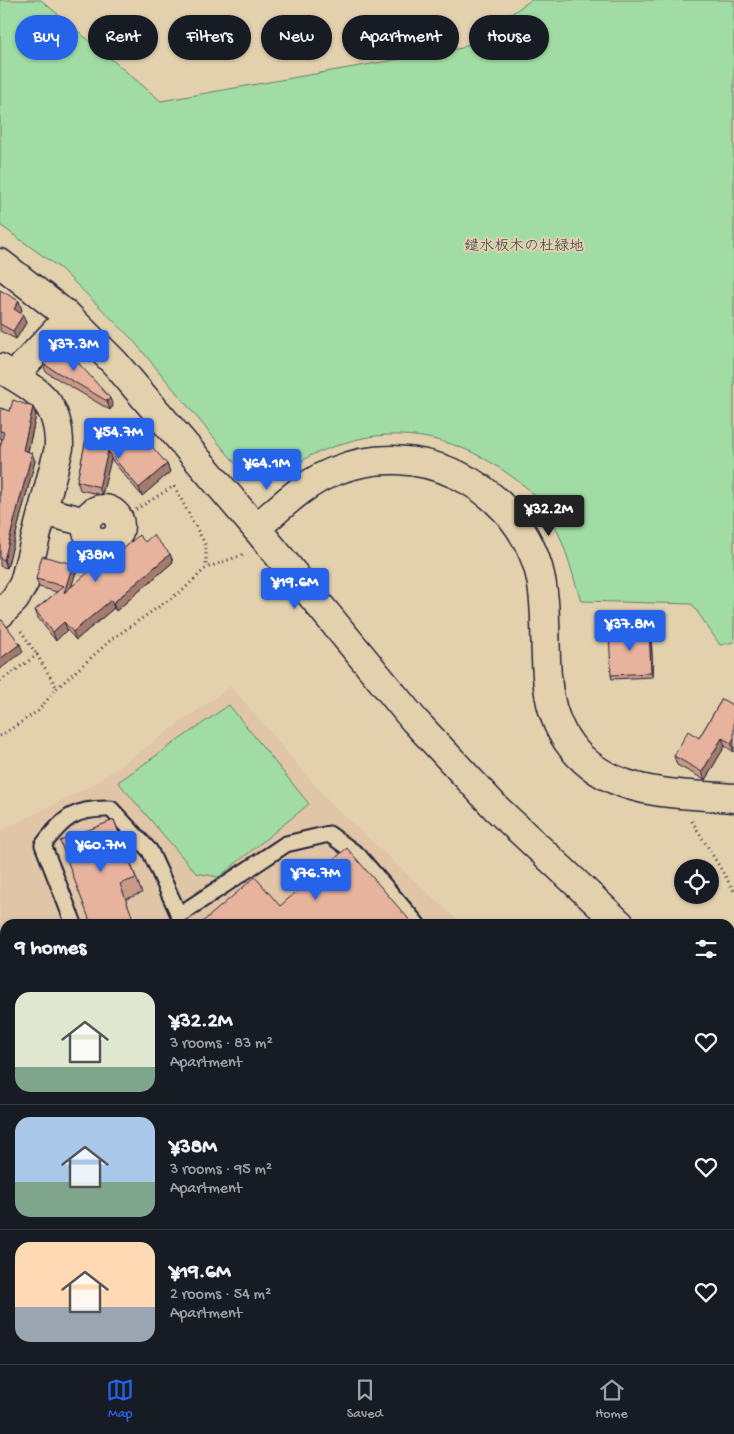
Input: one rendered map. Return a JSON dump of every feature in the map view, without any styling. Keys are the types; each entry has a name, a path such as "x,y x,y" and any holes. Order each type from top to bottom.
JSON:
{"street":[{"path":"0,263 69,318 115,363 256,528 414,720 496,808 615,919"},
{"path":"0,614 15,599 24,583 59,448 59,429 53,410 42,395 7,372 69,318"},
{"path":"256,528 313,483 334,471 363,462 385,459 411,460 450,469 472,482 508,513 532,552 542,584 552,708 571,746 592,767 617,782 644,790 734,798"},
{"path":"43,511 86,522 87,534 96,542 102,544 108,543 117,536 120,530 119,520"}],"lane":[{"path":"72,919 43,845 61,822 88,808 111,809 150,851 179,915 286,844 329,834 358,855 413,919"}],"path":[{"path":"119,520 174,486 206,546 206,568"},
{"path":"0,736 16,728 38,711 57,688 112,639 183,590 206,568 246,554"},
{"path":"0,681 37,655 57,688"},
{"path":"675,793 734,891"}],"shaded area":[{"path":"231,686 331,804 457,919 0,919 0,831 93,785"}],"green space":[{"name":"鑓水板木の杜緑地","path":"0,0 41,0 59,15 15,15 15,60 78,60 78,31 88,40 88,60 112,60 161,101 394,60 459,60 459,49 469,43 469,60 549,60 549,15 509,15 531,0 734,0 734,642 720,645 692,604 581,601 554,523 539,500 526,487 501,469 482,457 462,448 420,437 376,436 354,440 314,454 281,478 245,475 132,339 61,269 0,225"},
{"path":"229,705 309,804 219,877 196,873 118,782"}],"building":[{"path":"0,290 19,301 14,309 23,315 13,331 0,324"},
{"path":"63,346 110,398 107,401 43,364"},
{"path":"13,400 33,407 23,450 32,453 4,560 0,558 0,447 4,432 0,431 0,408 10,411"},
{"path":"87,435 131,446 143,436 167,464 139,488 108,451 99,487 77,481"},
{"path":"139,535 145,542 153,535 170,554 113,603 111,600 73,632 64,622 53,632 35,610 64,586 36,579 42,556 73,564 64,593 104,559 108,563"},
{"path":"0,620 2,620 20,644 0,659"},
{"path":"649,629 651,673 611,675 609,630"},
{"path":"722,699 734,706 734,738 731,743 722,738 702,772 674,756 688,731 699,738"},
{"path":"114,820 136,878 120,884 133,919 89,919 60,841"},
{"path":"347,848 409,919 206,919 255,877 280,906"}]}
